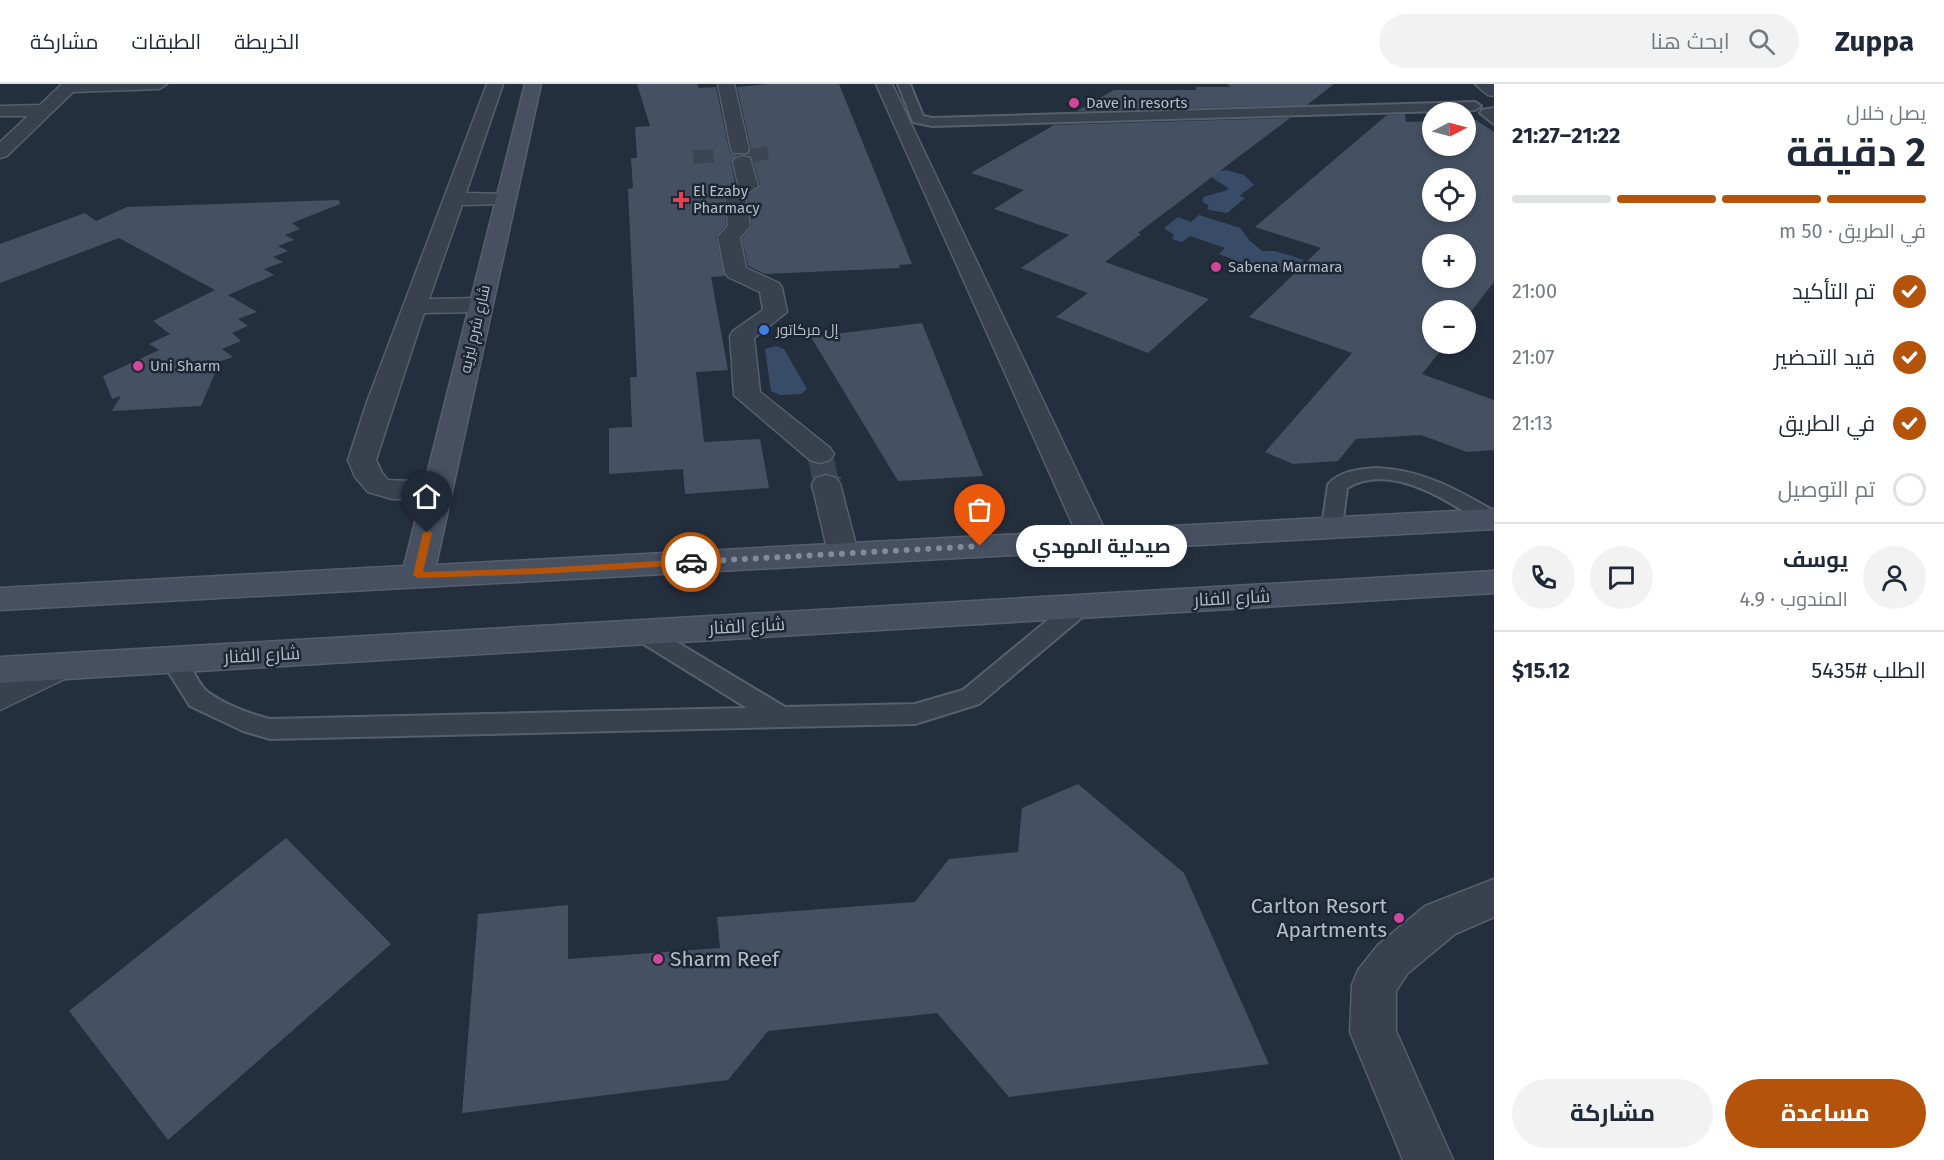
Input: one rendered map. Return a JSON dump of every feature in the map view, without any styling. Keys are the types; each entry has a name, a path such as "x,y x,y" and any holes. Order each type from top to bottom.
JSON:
{"main road":[{"name":"شارع شرم ليزيه","path":"418,575 533,84"},
{"path":"0,599 1493,519"},
{"name":"شارع الفنار","path":"0,670 1494,582"}],"street":[{"path":"0,152 70,85 159,84"},
{"path":"436,491 392,490 378,486 369,477 362,460 365,444 495,84"},
{"path":"726,84 748,186 735,193 740,226 729,237 736,272 771,288 775,312 742,336 747,395 820,454"},
{"path":"884,84 1095,541"},
{"path":"1484,84 1494,91"},
{"path":"0,111 44,110"},
{"path":"454,199 506,198"},
{"path":"415,306 480,305"},
{"path":"825,484 843,553"},
{"path":"0,696 59,667"},
{"path":"1428,1160 1373,1032 1374,985 1393,959 1440,920 1494,898"}],"lane":[{"path":"903,84 916,111 917,119 932,122 1422,108"},
{"path":"1494,112 1486,113 1494,120"},
{"path":"1332,527 1338,485 1348,477 1359,475 1401,474 1414,477 1426,481 1493,519"},
{"path":"173,660 200,699 252,724 270,729 915,714 971,697 1079,607"},
{"path":"642,632 779,716"}],"water":[{"path":"1227,170 1244,175 1254,185 1239,196 1245,198 1227,213 1209,210 1207,209 1209,206 1203,202 1203,197 1228,190 1211,177 1218,171"},
{"path":"1199,215 1240,228 1262,251 1275,251 1304,260 1290,273 1267,267 1251,270 1219,254 1225,248 1190,236 1182,242 1172,239 1174,235 1164,228 1178,217 1191,222"},
{"path":"776,346 784,349 807,389 801,394 780,395 771,391 765,349"}],"building":[{"path":"637,84 697,84 699,88 716,87 729,149 731,154 737,155 731,162 735,183 723,193 726,224 716,237 725,276 711,277 728,370 696,372 704,442 760,439 769,488 685,494 683,469 609,474 609,428 632,427 630,377 637,377 628,189 633,188 631,158 637,158 635,127 650,126"},
{"path":"770,84 839,84 912,264 899,265 900,268 765,274 748,266 742,239 752,226 747,196 760,185 752,157 747,155 751,148 737,87"},
{"path":"1227,84 1334,84 1307,105 1077,111 1114,90 1197,90 1195,87 1231,87"},
{"path":"1405,114 1406,122 1422,121 1422,156 1476,156 1476,120 1494,132 1494,282 1476,305 1476,300 1422,300 1422,354 1438,354 1422,374 1494,400 1494,450 1467,452 1421,435 1356,439 1338,461 1293,464 1265,452 1352,353 1249,317 1321,248 1255,227 1387,115"},
{"path":"1290,118 1138,233 1141,234 1105,262 1209,299 1148,353 1056,317 1088,293 1021,268 1069,235 994,209 1024,190 971,173 1054,125"},
{"path":"339,200 340,204 292,223 300,229 285,235 294,240 278,246 288,251 273,257 283,262 264,269 274,275 228,295 257,312 238,319 248,326 232,333 241,341 222,349 233,357 215,363 218,366 201,406 112,411 121,396 112,399 103,376 159,350 149,344 170,334 153,321 215,290 119,238 0,283 0,244 85,213 96,221 127,207"},
{"path":"922,323 983,476 898,481 811,337"},
{"path":"1078,784 1184,873 1269,1064 1009,1097 937,1013 768,1031 728,1080 462,1113 478,914 568,905 568,959 720,948 717,917 915,902 949,859 1018,852 1022,808"},
{"path":"286,838 391,944 168,1140 69,1011"}],"tunnel":[{"path":"757,148 759,161"},
{"path":"703,150 704,163"},
{"path":"820,454 826,482"}],"way so far":[{"path":"691,562 980,546"}],"place":[{"name":"Dave in resorts","path":"1074,103"},
{"name":"El Ezaby Pharmacy","path":"681,200"},
{"name":"Sabena Marmara","path":"1216,267"},
{"name":"إل مركاتور","path":"764,330"},
{"name":"Uni Sharm","path":"138,366"},
{"name":"صيدلية المهدي","path":"980,546"},
{"name":"Carlton Resort Apartments","path":"1399,918"},
{"name":"Sharm Reef","path":"658,959"}],"route":[{"path":"427,533 418,575 540,571 691,562"}]}
